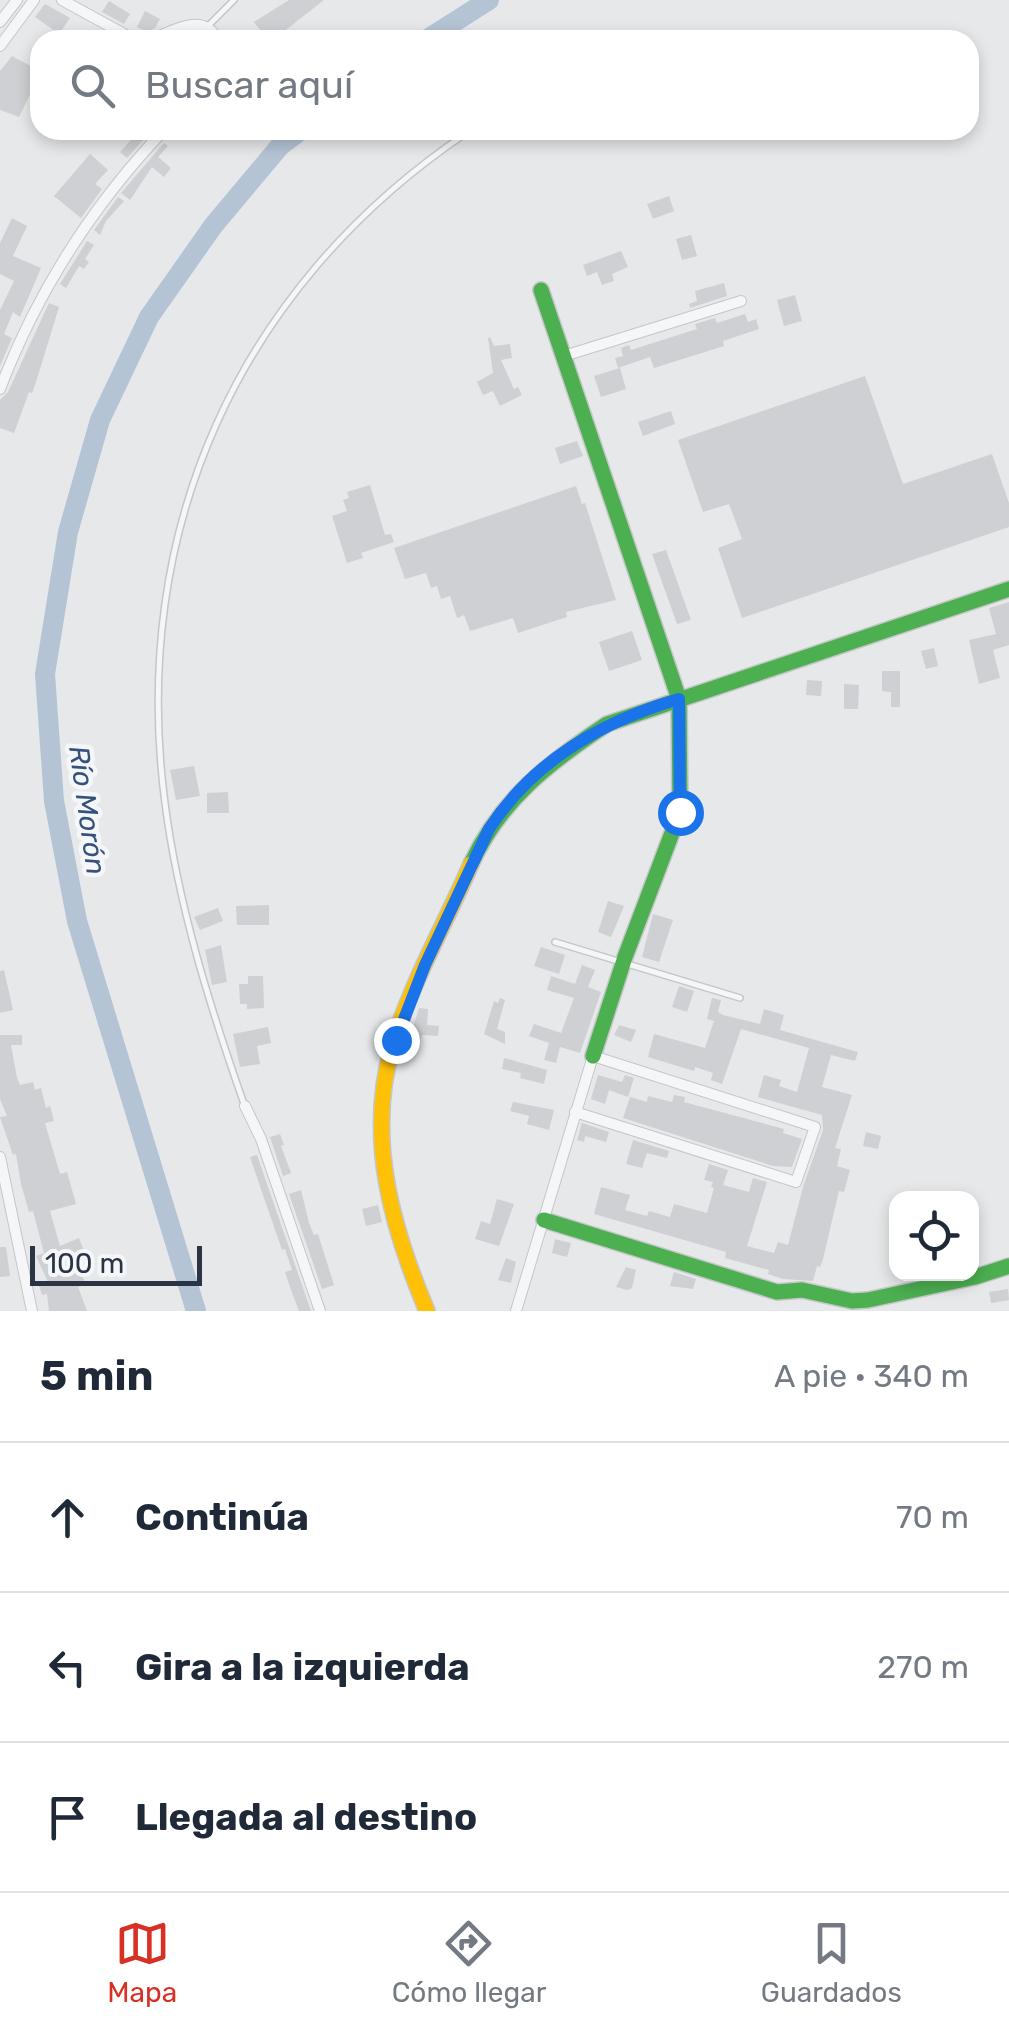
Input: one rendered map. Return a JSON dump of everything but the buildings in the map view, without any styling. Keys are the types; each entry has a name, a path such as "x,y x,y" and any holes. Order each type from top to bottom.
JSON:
{"street":[{"path":"0,22 17,0"},
{"path":"0,46 34,0"},
{"path":"62,0 117,30"},
{"path":"176,30 191,24 210,30"},
{"path":"0,389 66,252 110,190 155,140"},
{"path":"516,1311 623,964 680,812 679,699 541,290"},
{"path":"564,356 741,302"},
{"path":"426,1311 405,1262 393,1215 382,1138 382,1102 389,1063 425,965 475,856 500,812 566,751 607,724 1009,589"},
{"path":"575,1112 796,1182 814,1127 593,1056"},
{"path":"245,1106 261,1139 320,1311"},
{"path":"0,1157 4,1197 32,1311"},
{"path":"544,1220 777,1292 802,1290 852,1301 894,1296 1009,1266"}],"lane":[{"path":"207,27 234,0"},
{"path":"245,1106 216,1023 164,800 159,659 176,535 213,429 274,322 358,220 409,174 457,140"},
{"path":"555,942 740,998"}],"waterway":[{"name":"Río Morón","path":"442,30 489,0"},
{"name":"Río Morón","path":"196,1311 77,921 54,801 45,674 68,532 100,420 149,317 213,226 288,140"}],"traffic: fast":[{"path":"541,290 679,699 680,812 625,957 593,1056"},
{"path":"471,864 496,820 528,784 607,724 1009,589"},
{"path":"544,1220 777,1292 802,1290 852,1301 975,1277 1009,1266"}],"traffic: slow":[{"path":"427,1311 403,1248 387,1182 382,1149 385,1082 408,1001 471,864"}],"route":[{"path":"396,1040 425,965 489,829 500,812 566,751 607,724 679,699 680,812"}]}
